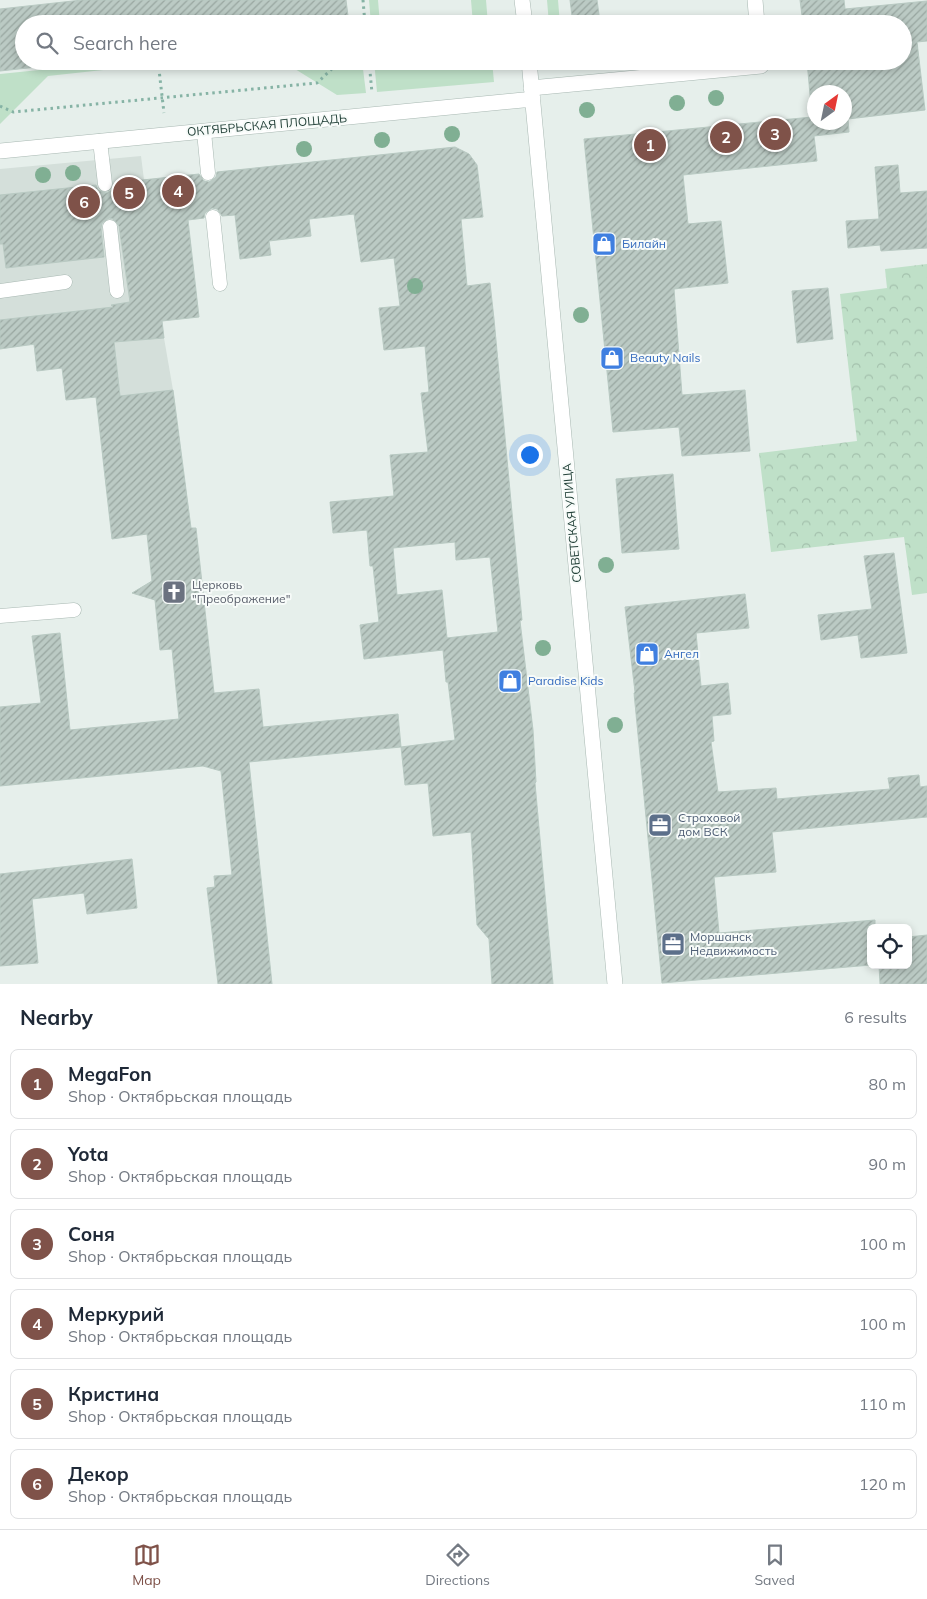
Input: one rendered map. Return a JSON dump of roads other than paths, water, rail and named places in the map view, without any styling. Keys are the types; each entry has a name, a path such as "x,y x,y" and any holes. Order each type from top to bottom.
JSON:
{"street":[{"path":"522,0 524,15"},
{"path":"755,0 756,15"},
{"name":"СОВЕТСКАЯ УЛИЦА","path":"530,70 615,984"},
{"name":"ОКТЯБРЬСКАЯ ПЛОЩАДЬ","path":"0,151 165,134 374,116 728,70"}],"lane":[{"path":"204,132 208,173"},
{"path":"100,141 105,184"},
{"path":"213,217 220,284"},
{"path":"110,227 118,291"},
{"path":"0,291 65,282"},
{"path":"0,616 74,610"}],"place":[{"name":"Соня","path":"775,134"},
{"name":"Yota","path":"726,137"},
{"name":"MegaFon","path":"650,145"},
{"name":"Меркурий","path":"178,191"},
{"name":"Кристина","path":"129,193"},
{"name":"Декор","path":"84,202"},
{"name":"Билайн","path":"604,244"},
{"name":"Beauty Nails","path":"612,358"},
{"name":"Церковь \"Преображение\"","path":"174,592"},
{"name":"Ангел","path":"647,654"},
{"name":"Paradise Kids","path":"510,681"},
{"name":"Страховой дом ВСК","path":"660,825"},
{"name":"Моршанск Недвижимость","path":"673,944"}]}
